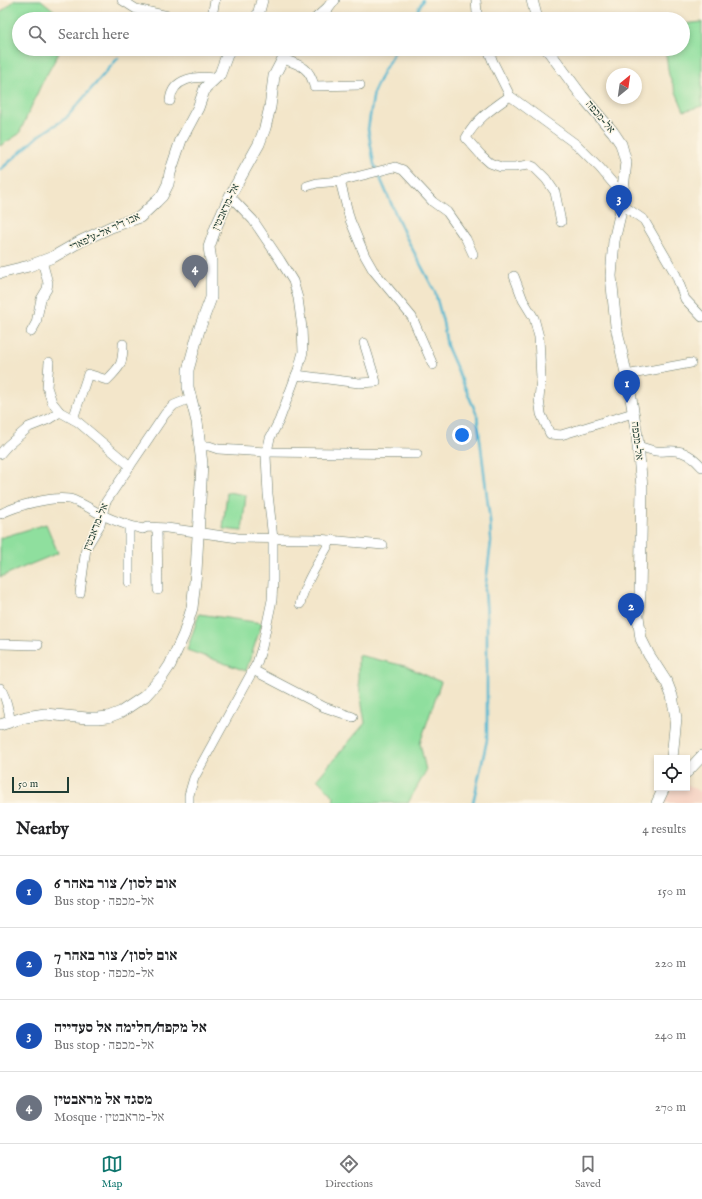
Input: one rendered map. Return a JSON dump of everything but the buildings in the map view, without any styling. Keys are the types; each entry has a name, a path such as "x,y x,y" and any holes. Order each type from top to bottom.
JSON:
{"street":[{"path":"122,0 136,8 152,12"},
{"path":"210,12 215,0"},
{"path":"259,12 262,0"},
{"path":"324,12 334,0"},
{"path":"476,0 477,12"},
{"path":"532,0 535,12"},
{"name":"אבו ד'ר אל-ע'פארי","path":"0,273 54,257 81,241 111,227 140,217 162,196 168,184 181,140 198,108 205,88 220,74 226,56"},
{"name":"אל-מראבטין","path":"5,723 45,714 87,718 108,717 121,712 152,689 170,665 180,645 189,621 194,586 202,471 198,422 190,398 188,387 188,370 199,330 211,298 211,262 209,247 230,196 265,128 270,107 274,76 284,56"},
{"path":"288,56 310,73 314,86 360,85"},
{"path":"491,56 510,96 577,145 600,168 622,199 644,220 676,275 685,299 702,317"},
{"name":"אל-מכפה","path":"552,56 621,144 626,162 620,215 614,241 611,276 616,326 630,392 642,487 640,594 638,616 641,639 667,683 672,696 676,718 672,755"},
{"path":"170,101 170,94 177,84 187,79 201,76 215,78"},
{"path":"510,96 480,118 466,138 490,163 501,167 529,165 534,168 546,179 555,192 561,222"},
{"path":"307,186 316,183 340,181 395,167 403,170 433,202 447,212 466,239 472,254"},
{"path":"340,181 350,220 373,270 412,316 433,365"},
{"path":"189,803 189,795 194,778 257,663 262,647 272,600 273,539 268,494 267,452 270,438 279,421 303,352 302,328 298,298 293,281 253,220 230,196"},
{"path":"31,332 36,323 41,299 47,289 48,283 42,261"},
{"path":"514,276 523,300 534,318 539,337 541,379 539,399 541,414 550,434 561,435 633,413"},
{"path":"296,375 359,383 376,382 364,342"},
{"path":"73,419 88,374 107,380 118,369 123,359 123,344"},
{"path":"49,362 47,387 52,402 60,412 83,426 130,466"},
{"path":"626,376 691,363"},
{"name":"אל-מראבטין","path":"80,593 86,548 100,525 105,503 165,414 174,406 190,398"},
{"path":"0,454 29,427 60,412"},
{"path":"201,446 209,446 218,449 267,452 417,454"},
{"path":"638,446 665,452 675,450 684,452 697,461 702,467"},
{"path":"0,514 8,510 41,500 70,499 103,516 129,526 143,529 147,527 238,538 331,540 383,545"},
{"path":"129,526 129,582"},
{"path":"157,528 158,590"},
{"path":"300,604 306,584 331,540"},
{"path":"0,644 38,645"},
{"path":"253,670 324,708 353,717"},
{"path":"0,688 6,699 5,723"},
{"path":"690,769 702,756"}],"shaded area":[{"path":"690,786 702,793 702,803 661,803 662,800 672,791 690,791"}],"green space":[{"path":"15,0 41,0 56,12 12,12 12,56 57,56 41,85 19,134 0,146 0,13"},
{"path":"702,22 702,106 684,111 669,75 666,56 690,56 690,23"},
{"path":"227,492 246,495 242,531 223,529"},
{"path":"46,524 58,553 0,577 0,538"},
{"path":"199,614 262,623 246,671 187,650"},
{"path":"358,655 405,666 441,682 420,743 426,771 408,803 333,803 334,797 317,779 365,723 358,679"}],"waterway":[{"path":"417,12 423,0"},
{"path":"392,56 374,91 368,129 374,164 404,233 435,292 443,322 447,346 477,415 490,521 491,542 485,590 487,616 487,740 473,803"},
{"path":"0,170 40,135 66,118 118,58"}],"place":[{"name":"אל מקפה/חלימה אל סעדייה","path":"619,218"},
{"name":"מסגד אל מראבטין","path":"195,288"},
{"name":"אום לסון / צור באהר 6","path":"627,403"},
{"name":"אום לסון / צור באהר 7","path":"631,626"}]}
